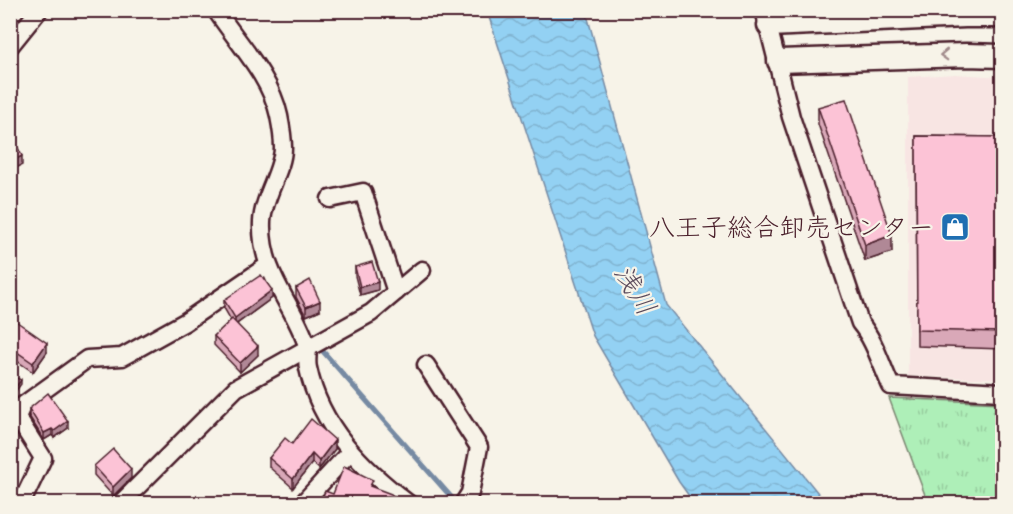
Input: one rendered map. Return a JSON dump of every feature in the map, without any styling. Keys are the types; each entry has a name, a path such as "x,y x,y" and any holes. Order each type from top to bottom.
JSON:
{"street":[{"path":"10,46 39,10"},
{"path":"216,10 266,84 278,114 284,149 262,222 267,266 308,347 307,366 315,389 332,427 350,453 383,484 409,504"},
{"path":"1002,16 766,18 779,61 791,117 860,323 872,338 877,357 891,386 1002,392"},
{"path":"779,61 966,55 1002,56"},
{"path":"330,199 363,192 396,292"},
{"path":"21,504 40,469 43,458 17,417 22,406 59,377 87,359 123,357 185,322 267,266"},
{"path":"120,504 236,388 371,313 422,270"},
{"path":"426,365 479,447 470,493 463,504"},
{"path":"302,504 350,453"}],"shaded area":[{"name":"八王子総合卸売センター","path":"955,74 1002,77 1002,379 908,376 908,77"}],"green space":[{"path":"889,398 1002,403 1002,503 928,503"}],"water":[{"name":"浅川","path":"487,11 586,11 666,305 826,503 694,503 679,482 593,336"}],"building":[{"path":"846,99 892,235 865,245 818,107"},
{"path":"916,136 1002,137 1002,332 917,330"},
{"path":"13,138 22,156 10,162 10,140"},
{"path":"372,262 378,282 360,287 355,267"},
{"path":"261,275 272,290 235,318 224,300"},
{"path":"310,280 320,301 306,307 296,288"},
{"path":"10,317 47,343 33,363 10,347"},
{"path":"232,319 258,346 240,363 214,336"},
{"path":"10,375 21,380 10,394"},
{"path":"48,393 68,421 54,431 52,429 44,433 29,409"},
{"path":"311,419 335,440 319,461 312,454 293,479 269,458 285,438 292,444"},
{"path":"113,449 131,469 113,487 94,466"},
{"path":"344,466 373,480 370,486 391,494 403,504 320,504 325,491 333,494"}],"waterway":[{"path":"320,348 452,498"}],"place":[{"name":"八王子総合卸売センター","path":"955,227"}]}
